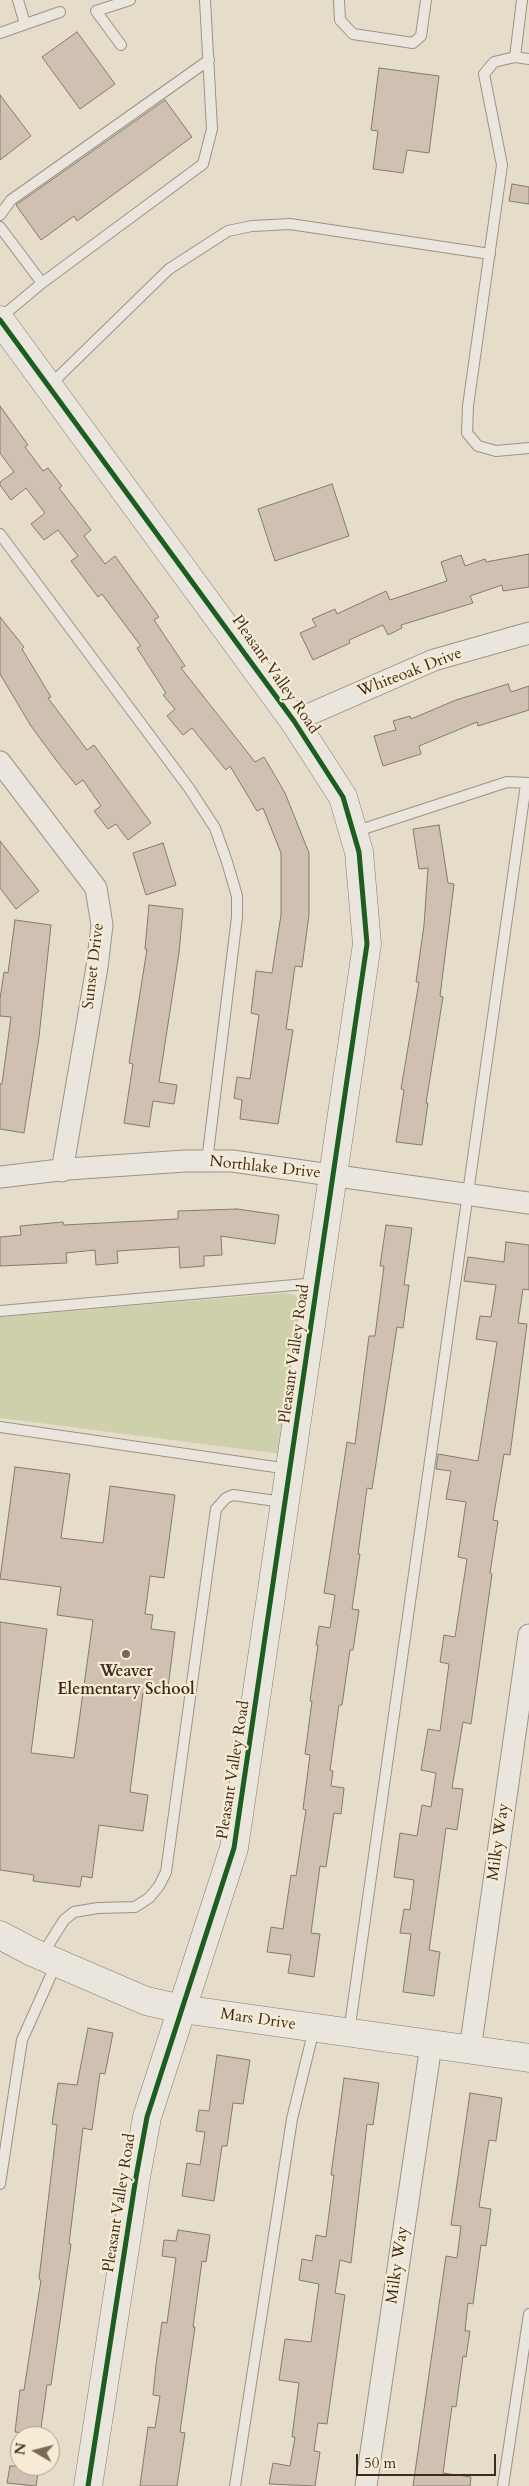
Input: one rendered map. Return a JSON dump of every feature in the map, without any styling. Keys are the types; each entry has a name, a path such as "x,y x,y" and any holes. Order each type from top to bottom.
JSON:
{"street":[{"name":"Pleasant Valley Road","path":"0,319 294,721 343,797 359,852 367,944 234,1848 148,2117 88,2486"},
{"name":"Whiteoak Drive","path":"294,721 434,660 529,633"},
{"name":"Sunset Drive","path":"0,762 96,888 98,897 102,925 97,967 62,1171"},
{"name":"Northlake Drive","path":"0,1177 207,1161 232,1162 529,1203"},
{"name":"Milky Way","path":"470,2050 529,1635"},
{"name":"Mars Drive","path":"0,1935 146,2001 182,2009 529,2058"},
{"name":"Milky Way","path":"366,2486 431,2045"}],"lane":[{"path":"18,0 25,24"},
{"path":"121,45 96,11 130,0"},
{"path":"0,319 42,283 204,164 212,129 205,0"},
{"path":"339,0 340,20 353,34 413,43 421,36 426,0"},
{"path":"515,57 522,0"},
{"path":"0,33 60,12"},
{"path":"529,59 515,57 494,62 484,74 502,166 468,406 467,433 478,446 496,451 529,448"},
{"path":"0,216 11,200 209,60"},
{"path":"50,386 169,269 228,231 252,226 290,224 490,254"},
{"path":"0,228 42,283"},
{"path":"0,534 189,788 214,828 227,862 237,896 238,917 207,1161"},
{"path":"348,2033 528,784 508,782 353,832"},
{"path":"0,1311 318,1283"},
{"path":"0,1427 291,1469"},
{"path":"0,2184 22,2040 64,1920 74,1912 98,1908 135,1907 149,1898 160,1886 166,1872 216,1509 220,1502 233,1495 286,1503"},
{"path":"235,2486 292,2119 315,2028"},
{"path":"503,2486 529,2314"}],"green space":[{"path":"285,1293 295,1295 302,1303 282,1454 0,1418 0,1317"}],"building":[{"path":"77,32 115,84 80,109 42,57"},
{"path":"379,68 439,76 429,153 407,150 403,173 373,169 378,131 371,130"},
{"path":"0,95 31,136 0,160"},
{"path":"165,100 192,137 77,221 74,216 41,240 16,205"},
{"path":"512,184 529,187 529,204 509,201"},
{"path":"0,406 28,445 25,447 43,471 48,468 62,486 59,488 91,530 84,536 105,564 115,556 159,617 154,620 185,666 181,668 255,762 264,757 285,793 309,853 309,915 302,967 295,966 286,1029 293,1030 278,1124 240,1119 242,1100 234,1098 237,1077 250,1079 259,1015 251,1013 256,971 272,973 281,915 281,853 263,808 257,811 230,766 226,770 192,728 183,735 167,716 175,709 163,695 166,693 137,648 141,646 102,594 98,597 71,561 78,556 58,530 44,540 31,524 45,513 26,488 11,500 0,485 0,482 14,472 0,453"},
{"path":"332,484 349,536 275,561 258,509"},
{"path":"529,554 529,587 503,591 502,585 470,596 473,603 401,625 402,628 388,635 383,625 349,640 350,643 313,660 300,633 316,626 312,619 335,609 337,614 386,591 390,600 447,581 441,562 461,555 465,566 485,559 486,562"},
{"path":"0,617 24,647 22,649 51,697 48,698 87,750 94,745 151,823 128,840 116,824 108,829 94,811 101,806 83,780 76,785 56,760 31,726 0,674"},
{"path":"508,684 511,692 529,686 529,710 478,726 477,722 419,746 421,754 383,766 374,736 396,730 393,721 410,716 411,719 456,700"},
{"path":"439,825 448,883 454,884 440,996 443,997 426,1103 428,1103 422,1145 396,1142 404,1090 401,1089 419,982 416,982 424,925 428,868 419,869 413,829"},
{"path":"0,841 39,891 16,909 0,888"},
{"path":"163,843 176,885 146,895 133,853"},
{"path":"149,905 183,909 179,953 159,1082 177,1085 174,1104 153,1101 149,1127 124,1123 133,1064 129,1063 147,949 145,949"},
{"path":"15,920 51,925 39,1037 24,1133 0,1129 0,1084 2,1084 11,1017 0,1016 0,999 4,972 8,973"},
{"path":"237,1209 279,1215 275,1244 221,1236 222,1255 204,1256 204,1266 180,1268 179,1247 117,1251 118,1263 96,1265 95,1250 66,1253 67,1263 0,1266 0,1237 21,1235 20,1226 63,1222 64,1225 178,1219 178,1211"},
{"path":"386,1225 412,1228 404,1285 409,1285 403,1328 397,1327 372,1489 367,1488 352,1609 359,1610 353,1650 350,1650 342,1705 339,1705 330,1770 333,1771 331,1786 344,1788 341,1814 334,1813 326,1867 320,1866 311,1933 320,1934 314,1977 288,1973 291,1955 267,1952 271,1927 283,1929 291,1875 296,1876 306,1810 303,1809 310,1755 305,1754 318,1645 316,1645 319,1626 330,1628 335,1595 324,1593 347,1442 355,1444 369,1336 375,1336 384,1266 380,1266"},
{"path":"506,1242 529,1245 529,1290 523,1289 518,1323 527,1324 510,1455 504,1454 493,1520 498,1521 471,1724 463,1722 452,1788 463,1789 457,1830 446,1828 429,1950 440,1952 434,1996 403,1992 411,1934 400,1933 404,1909 410,1910 414,1880 394,1877 400,1833 417,1836 422,1805 431,1807 436,1773 421,1770 428,1729 440,1731 449,1664 440,1662 444,1635 455,1637 467,1559 458,1557 466,1502 446,1499 451,1471 436,1469 438,1454 478,1461 497,1342 476,1339 480,1316 491,1317 496,1285 464,1281 468,1257 504,1262"},
{"path":"15,1467 70,1474 61,1538 103,1543 110,1486 175,1495 164,1578 150,1576 145,1614 153,1615 151,1629 175,1632 167,1696 143,1693 130,1792 148,1795 143,1831 99,1825 92,1878 82,1876 80,1887 33,1881 34,1875 0,1870 0,1622 47,1629 31,1753 74,1758 93,1620 57,1615 61,1587 0,1579"},
{"path":"88,2028 113,2033 105,2074 100,2073 92,2130 83,2128 69,2244 71,2244 51,2385 47,2385 41,2426 16,2426 20,2390 24,2390 41,2280 39,2279 57,2125 52,2124 58,2083 77,2085"},
{"path":"217,2055 250,2060 243,2104 233,2103 227,2146 222,2146 214,2201 182,2196 187,2163 200,2165 205,2132 196,2131 199,2110 209,2111"},
{"path":"344,2078 379,2083 373,2125 367,2124 351,2263 340,2260 335,2293 345,2295 327,2424 318,2423 314,2451 320,2452 315,2486 269,2484 273,2463 290,2466 295,2437 292,2437 299,2383 279,2380 285,2339 311,2342 319,2284 299,2280 302,2259 312,2261 316,2235 326,2237 334,2175 331,2175"},
{"path":"470,2093 502,2098 496,2141 489,2140 479,2207 491,2209 486,2246 481,2245 473,2304 468,2303 465,2331 470,2331 466,2357 463,2356 456,2407 452,2406 443,2473 471,2477 470,2486 413,2486 446,2256 457,2258 461,2226 451,2225"},
{"path":"178,2230 210,2235 206,2262 202,2261 193,2327 195,2327 180,2432 185,2433 177,2486 140,2486 148,2427 155,2428 160,2396 153,2395 156,2365 162,2322 167,2323 176,2258 162,2256 164,2240 176,2241"},
{"path":"10,2466 10,2476 38,2476 36,2486 7,2483"}],"cycle path":[{"path":"0,320 294,721 343,797 359,852 367,944 234,1848 147,2117 88,2486"}],"place":[{"name":"Weaver Elementary School","path":"126,1654"}]}
